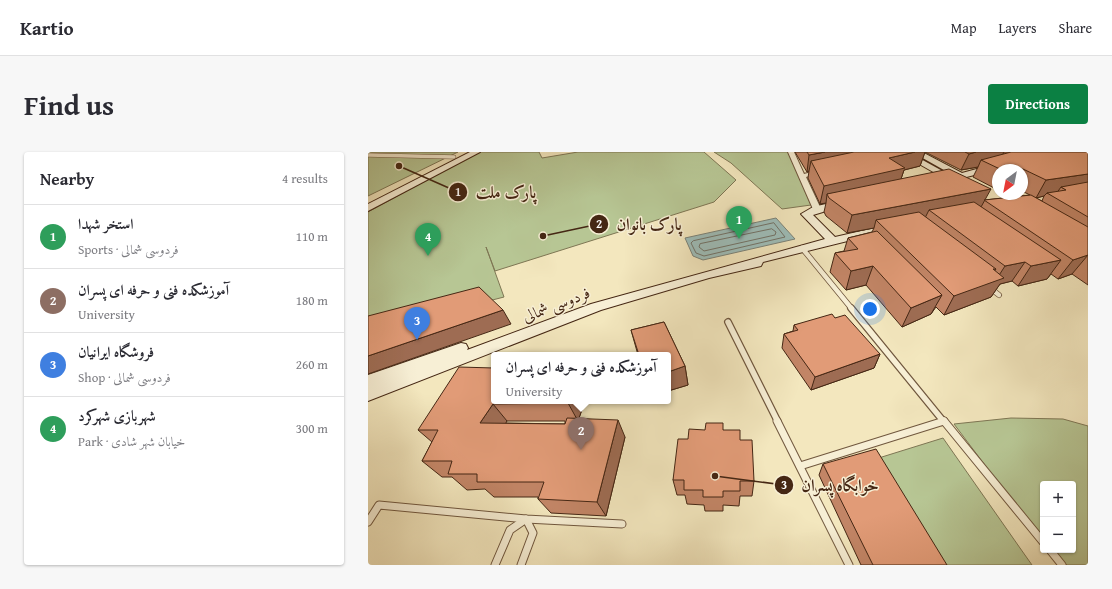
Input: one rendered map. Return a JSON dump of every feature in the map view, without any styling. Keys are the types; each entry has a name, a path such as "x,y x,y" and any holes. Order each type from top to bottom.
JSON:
{"main road":[{"path":"368,201 464,152"},
{"path":"368,208 476,152"},
{"path":"916,152 958,174 954,177"},
{"path":"902,154 946,176 954,177"},
{"path":"931,182 992,168"},
{"path":"832,240 806,214 817,209 855,200"},
{"name":"فردوسی شمالی","path":"368,394 596,307 706,275 757,263 759,260 802,248 832,240 863,236 903,225"},
{"name":"فردوسی شمالی","path":"368,381 592,301 650,283 752,257 759,260"}],"street":[{"path":"791,152 817,209"},
{"path":"802,176 833,170"}],"lane":[{"path":"368,155 454,157"},
{"path":"802,248 1040,538"},
{"path":"987,286 999,295"},
{"path":"728,322 849,565"},
{"path":"800,466 944,421"},
{"path":"368,522 379,506 526,519 622,524"},
{"path":"494,565 510,530 526,519"},
{"path":"521,565 534,533 526,519"},
{"path":"1052,553 1062,565"}],"green space":[{"path":"368,152 458,152 368,196"},
{"path":"478,152 539,152 542,158 578,152 704,152 736,180 714,202 495,271 486,247 504,297 368,332 368,212"},
{"path":"714,152 789,152 811,205 782,209 731,163"},
{"path":"1011,418 1063,419 1088,426 1088,565 1067,565 1055,553 1076,553 1076,481 1040,481 1040,537 954,424"},
{"path":"943,438 1032,565 930,565 869,461"}],"water":[{"path":"776,218 795,239 703,260 693,256 685,238"}],"building":[{"path":"807,152 825,152 809,155"},
{"path":"854,152 915,152 889,158 905,168 824,186 811,161"},
{"path":"965,152 976,152 969,154"},
{"path":"1011,152 1088,152 1088,174 1046,180 1028,171 1028,164 992,164 992,165 981,160"},
{"path":"949,169 991,189 852,215 829,198 827,194"},
{"path":"1088,182 1088,217 1047,193 1066,190 1061,187"},
{"path":"1028,195 1031,195 1088,227 1088,255 1073,260 984,200 1028,200"},
{"path":"974,202 1061,260 1031,266 1025,262 1005,266 929,210"},
{"path":"919,212 996,269 993,269 1004,278 954,296 876,220"},
{"path":"877,231 942,295 911,308 873,266 851,271 835,253 858,249 848,238"},
{"path":"479,287 503,310 368,356 368,316"},
{"path":"832,314 835,318 845,315 880,354 815,377 784,334 798,330 794,325"},
{"path":"664,322 685,366 671,371 671,352 638,352 631,330"},
{"path":"459,367 491,368 491,404 493,404 480,423 565,424 567,418 618,420 597,502 538,499 544,482 477,482 477,474 448,474 452,461 422,461 438,430 418,430"},
{"path":"706,423 723,423 723,430 740,430 740,440 752,440 754,481 740,481 740,491 723,491 723,497 703,497 703,490 684,490 684,480 673,480 678,439 688,439 689,429 705,430"},
{"path":"876,449 947,565 873,565 823,464"}],"place":[{"name":"پارک ملت","path":"399,166"},
{"name":"پارک بانوان","path":"543,236"},
{"name":"استخر شهدا","path":"739,239"},
{"name":"شهربازی شهرکرد","path":"428,256"},
{"name":"فروشگاه ایرانیان","path":"417,340"},
{"name":"آموزشکده فنی و حرفه ای پسران","path":"581,450"},
{"name":"خوابگاه پسران","path":"715,476"}]}
